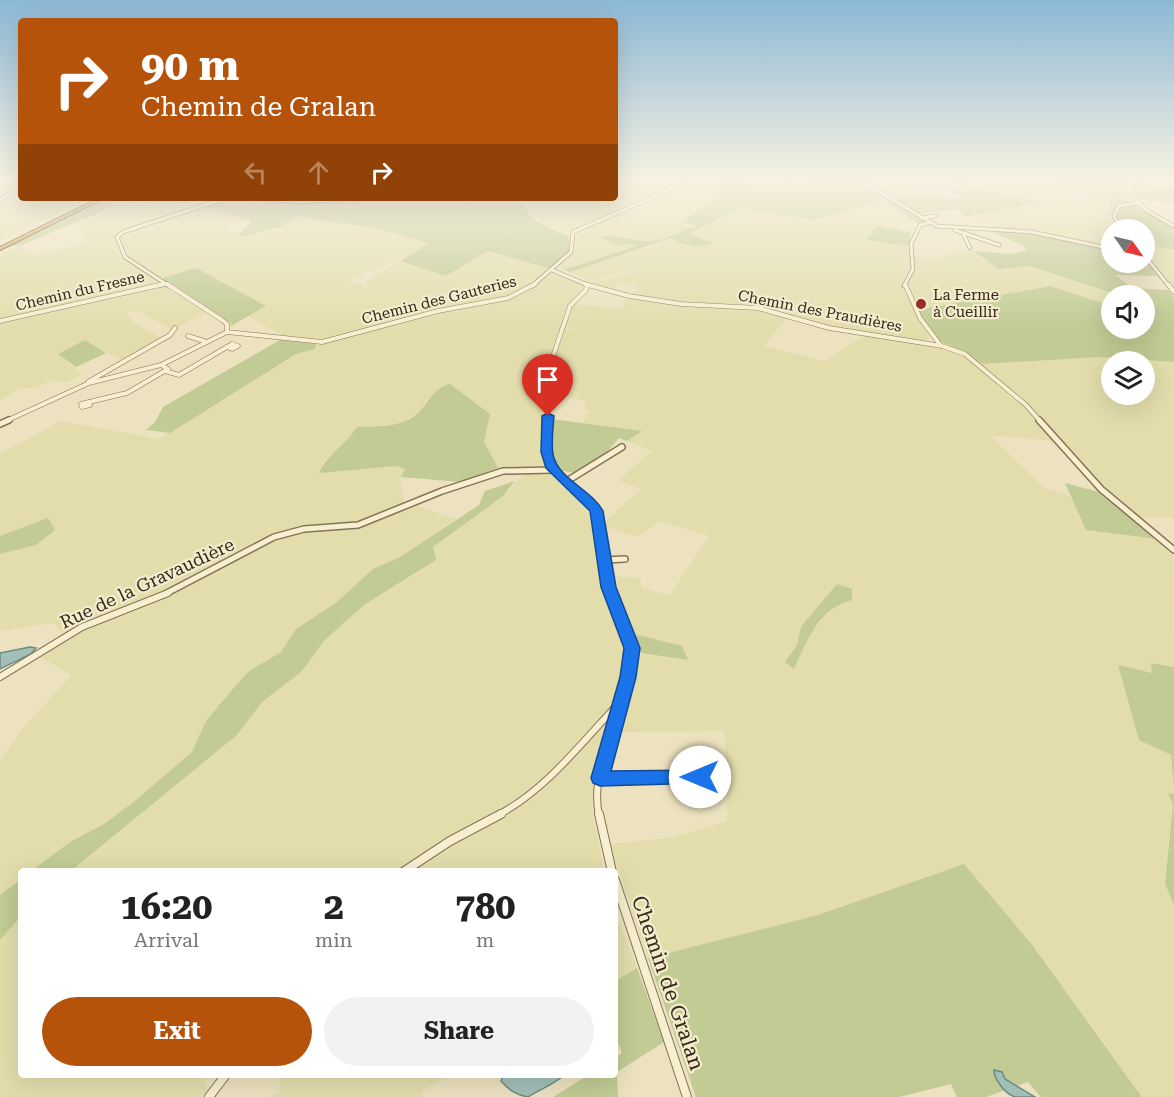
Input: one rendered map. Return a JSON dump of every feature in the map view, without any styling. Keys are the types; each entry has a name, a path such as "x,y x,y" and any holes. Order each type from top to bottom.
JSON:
{"highway":[{"path":"0,247 33,230"},
{"path":"0,247 35,230"}],"street":[{"path":"0,424 89,383 161,364 204,341 227,332 227,324 222,320 165,284 156,275 123,256 117,235 131,230"},
{"name":"Chemin des Gauteries","path":"227,332 304,342 330,340 438,311 508,298 531,288 571,252 573,232 577,230"},
{"path":"917,230 909,253 913,269 904,286 933,339 942,346"},
{"path":"961,231 999,246"},
{"path":"961,231 970,248"},
{"path":"961,231 1032,232 1101,247"},
{"path":"1155,268 1174,292"},
{"name":"Chemin des Praudières","path":"552,270 587,285 659,301 759,308 829,328 942,346 973,358 1026,405 1101,489 1174,550"},
{"name":"Chemin du Fresne","path":"0,321 165,284"},
{"path":"587,285 586,290 570,306 544,383 548,416 547,452 554,470 593,504 597,511 604,560 615,609 632,648 632,660 600,778 598,811 611,868"},
{"path":"89,383 87,382 97,375 170,334 175,328"},
{"path":"188,336 204,341"},
{"path":"165,371 179,375 226,348"},
{"path":"89,402 127,393 168,369 161,364"},
{"path":"567,481 622,447"},
{"name":"Rue de la Gravaudière","path":"0,677 82,627 162,596 274,537 304,530 358,525 442,491 503,471 554,470"},
{"path":"604,560 625,558"},
{"path":"409,868 450,841 516,806 621,701"},
{"path":"600,778 700,777"},
{"name":"Chemin de Gralan","path":"618,889 687,1097"},
{"path":"209,1097 223,1078"}],"shaded area":[{"path":"0,230 23,230 0,241"},
{"path":"81,230 128,230 114,235 121,257 153,275 159,284 0,321 0,255 21,245 36,256 87,242"},
{"path":"133,230 232,230 240,233 238,235 252,237 264,230 380,230 408,235 428,244 389,265 346,279 368,288 366,281 401,261 446,276 488,251 551,269 538,280 504,298 424,312 340,337 307,341 285,337 248,316 265,307 194,268 163,278 126,256 122,251 119,235"},
{"path":"687,230 653,241 636,241 621,235 602,238 619,246 628,243 637,246 563,270 558,267 575,249 575,236 578,232"},
{"path":"696,230 874,230 868,240 909,246 910,268 901,284 930,339 922,341 831,326 752,306 682,303 630,294 639,289 622,282 611,290 592,284 592,282 629,273 636,269 589,280 571,272"},
{"path":"1031,230 1101,230 1101,245 1046,231"},
{"path":"1155,247 1174,250 1174,288 1155,264"},
{"path":"968,250 999,269 1030,266 1101,288 1101,302 1049,286 917,310 906,282 914,269 911,257 941,258 948,253"},
{"path":"551,273 584,283 585,287 565,309 541,385 546,416 543,449 546,466 498,468 484,442 429,397 418,413 401,424 357,427 348,442 325,460 319,472 396,466 405,469 401,478 404,505 356,523 282,530 159,596 105,613 64,634 53,623 0,631 0,453 61,421 159,439 296,354 315,349 316,344 424,315 514,298 534,288"},
{"path":"164,286 207,313 171,329 137,311 127,313 136,324 162,338 121,360 85,340 59,354 82,375 65,383 53,380 34,388 20,388 0,400 0,323"},
{"path":"626,297 748,308 790,318 785,320 764,346 824,361 866,335 960,353 971,359 1026,409 1054,441 990,435 1043,487 1071,497 1086,530 1158,539 1173,556 1174,667 1152,663 1152,673 1118,666 1139,740 1171,755 1174,794 1168,793 1173,804 1165,884 1174,905 1174,1097 1142,1097 1097,1033 964,864 818,915 648,958 610,844 676,837 727,821 727,775 724,731 618,732 641,653 687,660 682,646 634,634 618,606 617,576 639,578 643,589 670,595 709,536 660,521 638,537 606,527 607,520 641,489 618,480 652,451 627,441 641,431 583,424 589,410 583,409 587,401 568,397 573,387 550,383 553,364 566,329 576,330 565,326 574,304 623,309","holes":["837,584 836,605 811,632 799,658 785,662"]},
{"path":"1101,357 1101,405 1155,405 1155,361 1174,362 1174,518 1138,517 1101,485 1041,419 982,364"},
{"path":"527,471 554,473 589,503 594,512 610,610 614,614 628,648 622,686 604,740 592,810 603,868 76,868 237,735 262,702 301,672 325,640 364,605 417,573 433,547 503,496"},
{"path":"414,505 456,519 400,557 373,569 337,602 296,629 281,652 249,671 206,721 193,752 154,787 104,824 70,842 35,868 18,868 18,881 0,895 0,760 22,729 72,675 40,657 97,622 168,597 275,538 304,531 359,527"},
{"path":"18,919 18,1078 202,1078 208,1089 204,1097 0,1097 0,940"},
{"path":"618,920 637,968 618,979"},
{"path":"280,1078 445,1078 422,1091 422,1097 269,1097 281,1091"}],"green space":[{"path":"41,230 57,230 24,244 5,248"},
{"path":"243,230 265,230 248,236 238,236"},
{"path":"380,230 555,230 569,237 569,251 551,269 488,251 446,276 400,261 428,244"},
{"path":"686,230 697,230 689,234 713,243 692,246 671,238 571,272 563,270 636,246 628,243 619,246 601,238 615,237 652,241"},
{"path":"874,230 911,232 909,246 867,240"},
{"path":"1155,230 1174,230 1174,250 1155,247"},
{"path":"990,231 1031,233 1101,247 1101,273 1155,273 1157,276 1115,275 1128,285 1101,285 1101,289 1030,266 999,269 973,251 1010,254 1028,250"},
{"path":"194,268 266,306 231,326 231,323 169,285 163,278"},
{"path":"1050,286 1101,302 1101,339 1155,339 1155,289 1169,290 1174,297 1174,362 1155,361 1155,351 1101,351 1101,357 982,364 967,353 939,341 917,310"},
{"path":"85,340 106,353 76,367 58,354"},
{"path":"280,340 316,344 315,349 296,354 170,433 146,430 155,422 163,407"},
{"path":"450,384 490,414 484,442 498,468 460,482 401,477 405,469 396,466 319,473 322,466 357,427 390,425 406,421 419,412 436,391"},
{"path":"551,419 642,431 627,441 619,438 607,452 575,473 558,470 550,454"},
{"path":"515,481 503,496 433,547 436,560 364,605 325,640 301,672 262,702 237,735 75,868 35,868 70,842 104,824 135,801 192,752 206,721 232,690 249,671 281,652 296,629 337,602 373,569 400,557 479,505 485,491"},
{"path":"1065,483 1103,493 1158,539 1086,530"},
{"path":"48,518 55,530 36,545 0,554 0,536"},
{"path":"837,584 852,589 852,600 840,604 822,618 810,636 794,669 785,662 797,645 801,627"},
{"path":"634,634 682,646 688,660 641,653"},
{"path":"1151,663 1174,667 1174,789 1171,755 1139,740 1118,665 1152,673"},
{"path":"1168,793 1174,794 1174,905 1165,884 1173,805"},
{"path":"964,864 1032,945 1142,1097 1041,1097 1028,1082 986,1097 957,1097 951,1084 899,1097 696,1097 648,958 818,915"},
{"path":"18,881 18,919 0,940 0,895"},
{"path":"637,968 664,1042 618,1071 618,1056 622,1053 618,1043 618,979"},
{"path":"584,1078 617,1078 618,1097 553,1097"}],"water":[{"path":"30,647 36,648 31,654 0,669 0,653"},
{"path":"994,1070 1002,1072 1005,1079 1035,1097 1011,1095 1001,1086"},
{"path":"502,1078 560,1078 528,1097 516,1093 501,1081"}],"place":[{"name":"La Ferme à Cueillir","path":"921,304"}],"route":[{"path":"548,416 547,452 552,468 593,504 597,511 609,587 615,609 632,648 628,677 600,778 700,777"}]}
